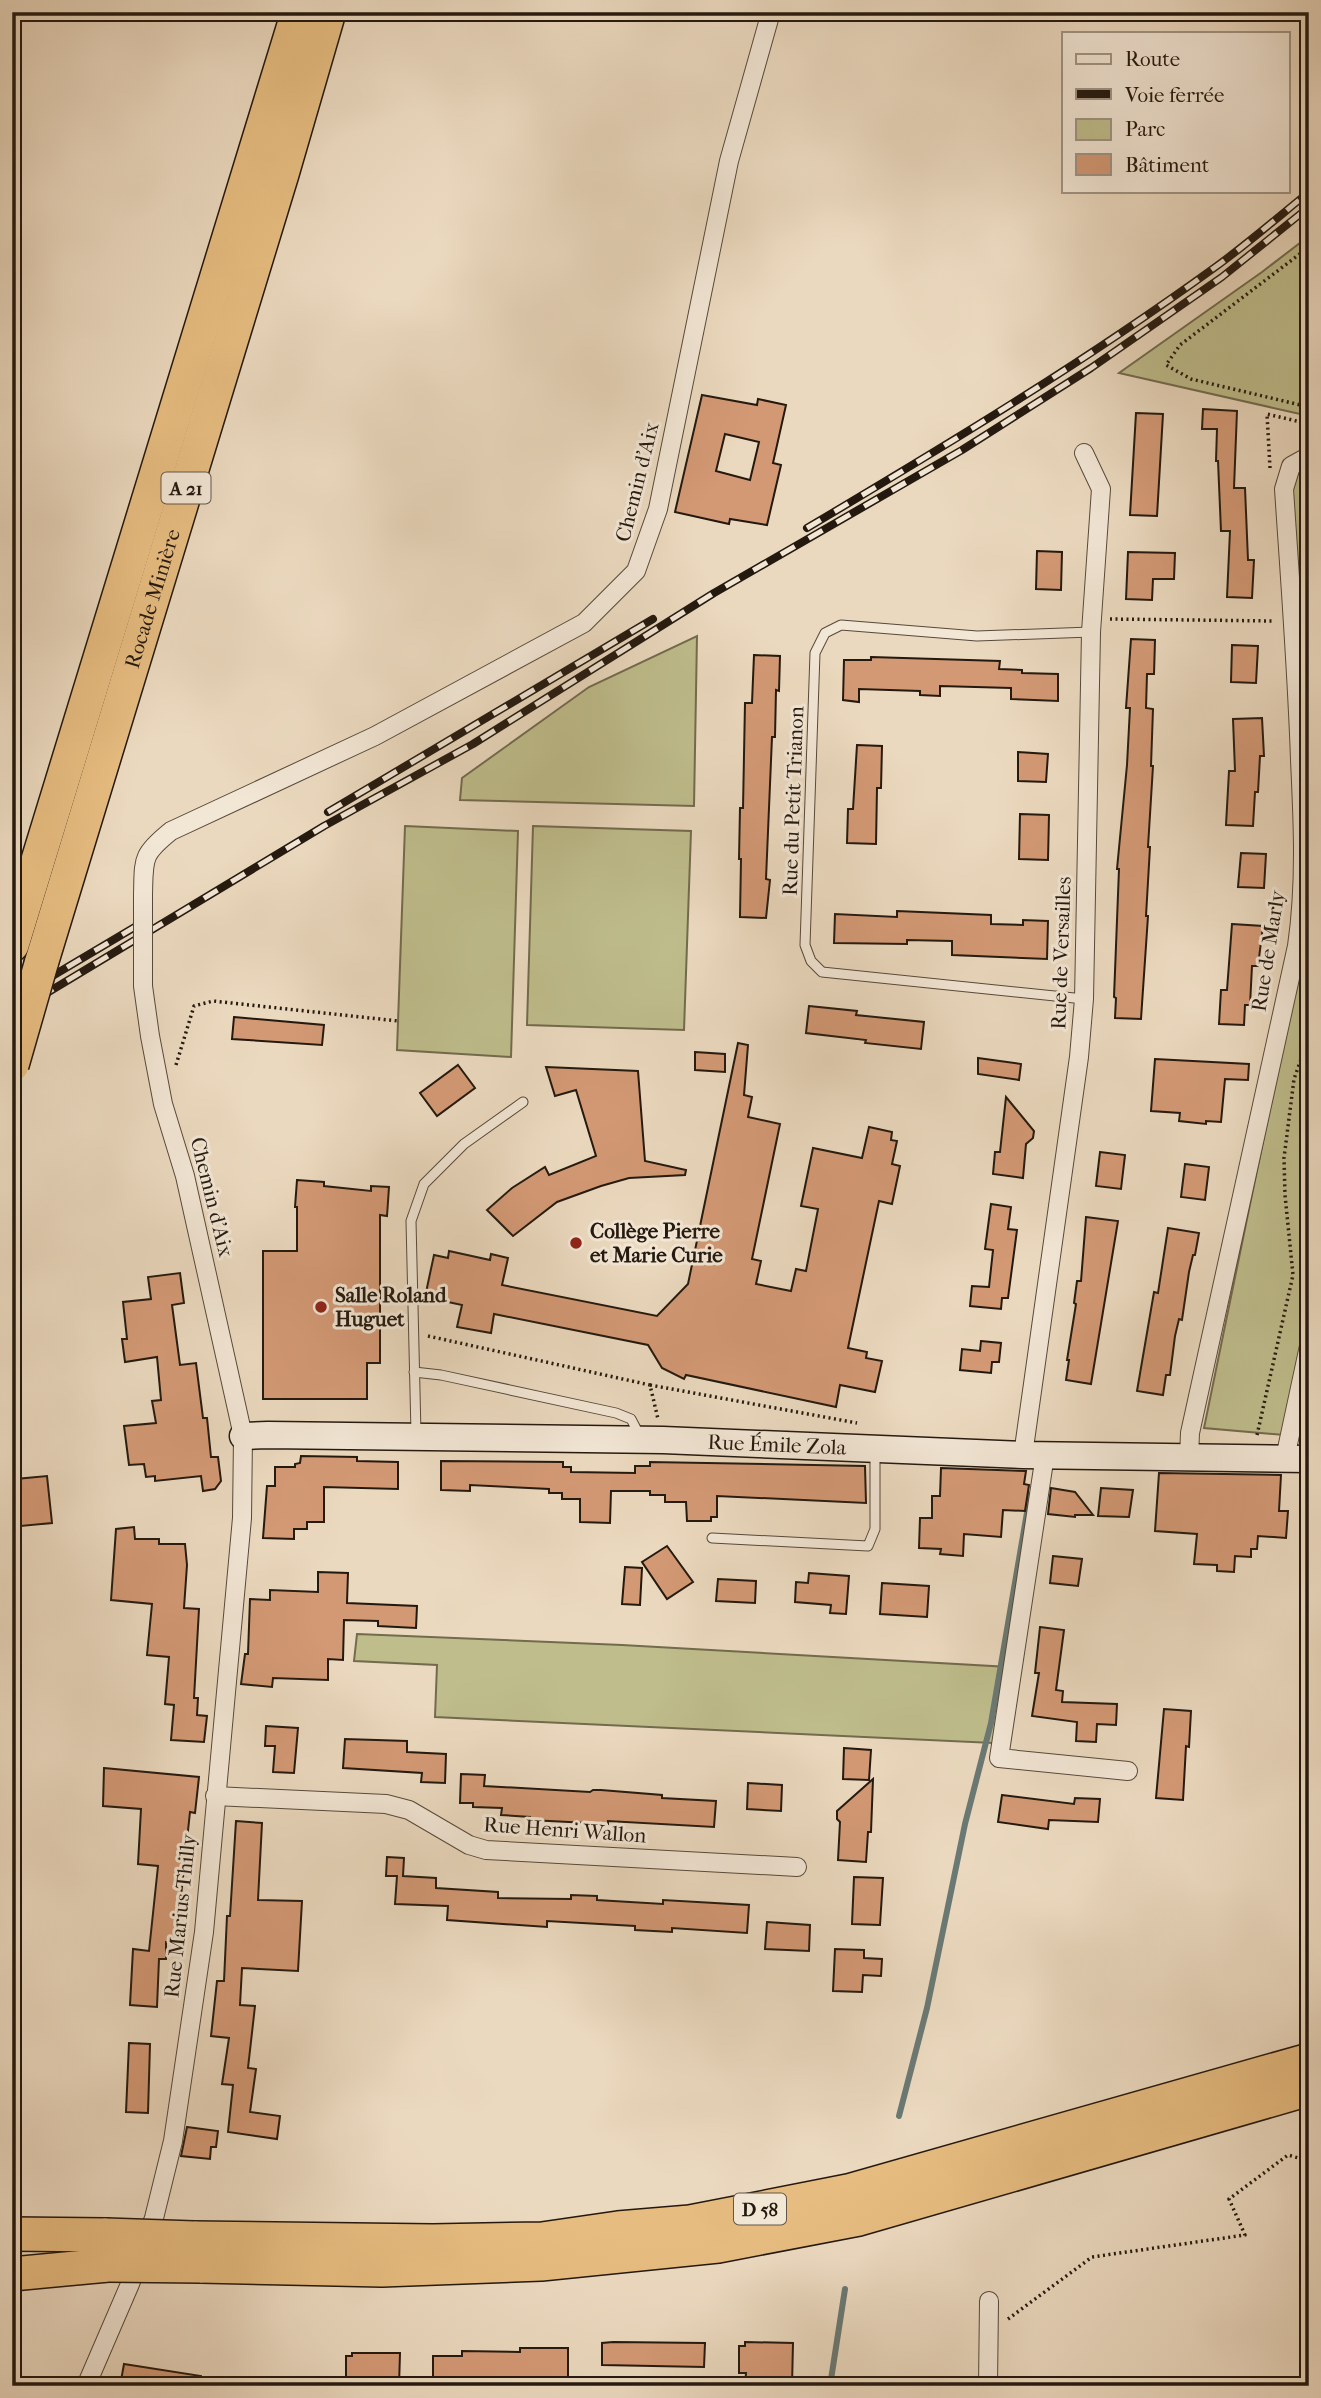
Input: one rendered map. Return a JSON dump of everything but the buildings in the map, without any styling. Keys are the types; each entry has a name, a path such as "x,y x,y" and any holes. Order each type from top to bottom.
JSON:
{"highway":[{"name":"Rocade Minière","path":"12,946 298,12"},
{"name":"Rocade Minière","path":"12,1065 329,12"},
{"name":"D 58","path":"12,2234 107,2250 197,2252 433,2241 542,2239 618,2228 690,2222 848,2192 1309,2060"},
{"name":"D 58","path":"197,2252 382,2270 528,2265 718,2246 859,2219 1309,2089"},
{"name":"D 58","path":"12,2264 107,2250"},
{"path":"12,2274 107,2250"}],"street":[{"name":"Chemin d'Aix","path":"243,1436 186,1176 163,1104 150,1036 143,986 143,863 152,846 171,831 375,736 584,623 636,571 658,509 730,160 771,12"},
{"name":"Rue de Versailles","path":"1084,453 1101,489 1091,632 1084,999 999,1758 1128,1771"},
{"name":"Rue de Marly","path":"1189,1457 1190,1433 1306,906 1284,489 1291,466 1309,456"},
{"path":"1297,1459 1309,1346"},
{"name":"Rue Émile Zola","path":"243,1436 653,1440 1034,1455 1297,1459"},
{"name":"Rue Marius Thilly","path":"86,2386 130,2284 150,2229 173,2141 204,1932 242,1518 243,1436"},
{"name":"Rue Henri Wallon","path":"215,1796 386,1804 409,1810 469,1846 486,1850 797,1867"},
{"path":"988,2386 989,2301"}],"lane":[{"name":"Rue du Petit Trianon","path":"1084,999 822,972 811,961 805,945 815,653 825,633 841,625 978,636 1091,632"},
{"path":"416,1437 411,1221 424,1184 464,1144 523,1102"},
{"path":"414,1372 440,1375 615,1413 631,1419 653,1440"},
{"path":"712,1538 868,1546 875,1529 875,1447"}],"path":[{"path":"1309,247 1180,345 1166,365 1191,379 1309,407"},
{"path":"1270,470 1267,414 1309,424"},
{"path":"1091,632 1112,617 1292,621"},
{"path":"163,1104 194,1006 213,1001 398,1021"},
{"path":"1251,1458 1293,1275 1284,1195 1284,1158 1294,1079 1309,1037"},
{"path":"412,1334 650,1385 862,1424"},
{"path":"650,1385 653,1440"},
{"path":"988,2334 1092,2257 1245,2235 1229,2199 1288,2155 1309,2161"}],"green space":[{"path":"1309,236 1309,416 1119,373 1262,272"},
{"path":"1309,466 1309,832 1290,489 1295,476"},
{"path":"697,636 694,806 460,800 462,778 589,687"},
{"path":"405,826 518,831 511,1057 397,1050"},
{"path":"533,826 691,831 684,1030 527,1025"},
{"path":"1309,884 1309,1366 1296,1436 1204,1428 1304,942"},
{"path":"357,1634 622,1645 1009,1667 993,1743 435,1717 437,1665 354,1661"}],"waterway":[{"path":"899,2116 927,2008 965,1824 991,1723 1030,1495"},
{"path":"830,2386 845,2289"}],"railway":[{"path":"807,528 962,435 1115,337 1226,259 1309,192"},
{"path":"12,1014 324,826 473,744 714,593 962,450 1091,368 1222,277 1309,207"},
{"path":"328,812 653,619"},
{"path":"12,1000 145,921"}],"place":[{"name":"Collège Pierre et Marie Curie","path":"576,1243"},
{"name":"Salle Roland Huguet","path":"321,1307"}]}
